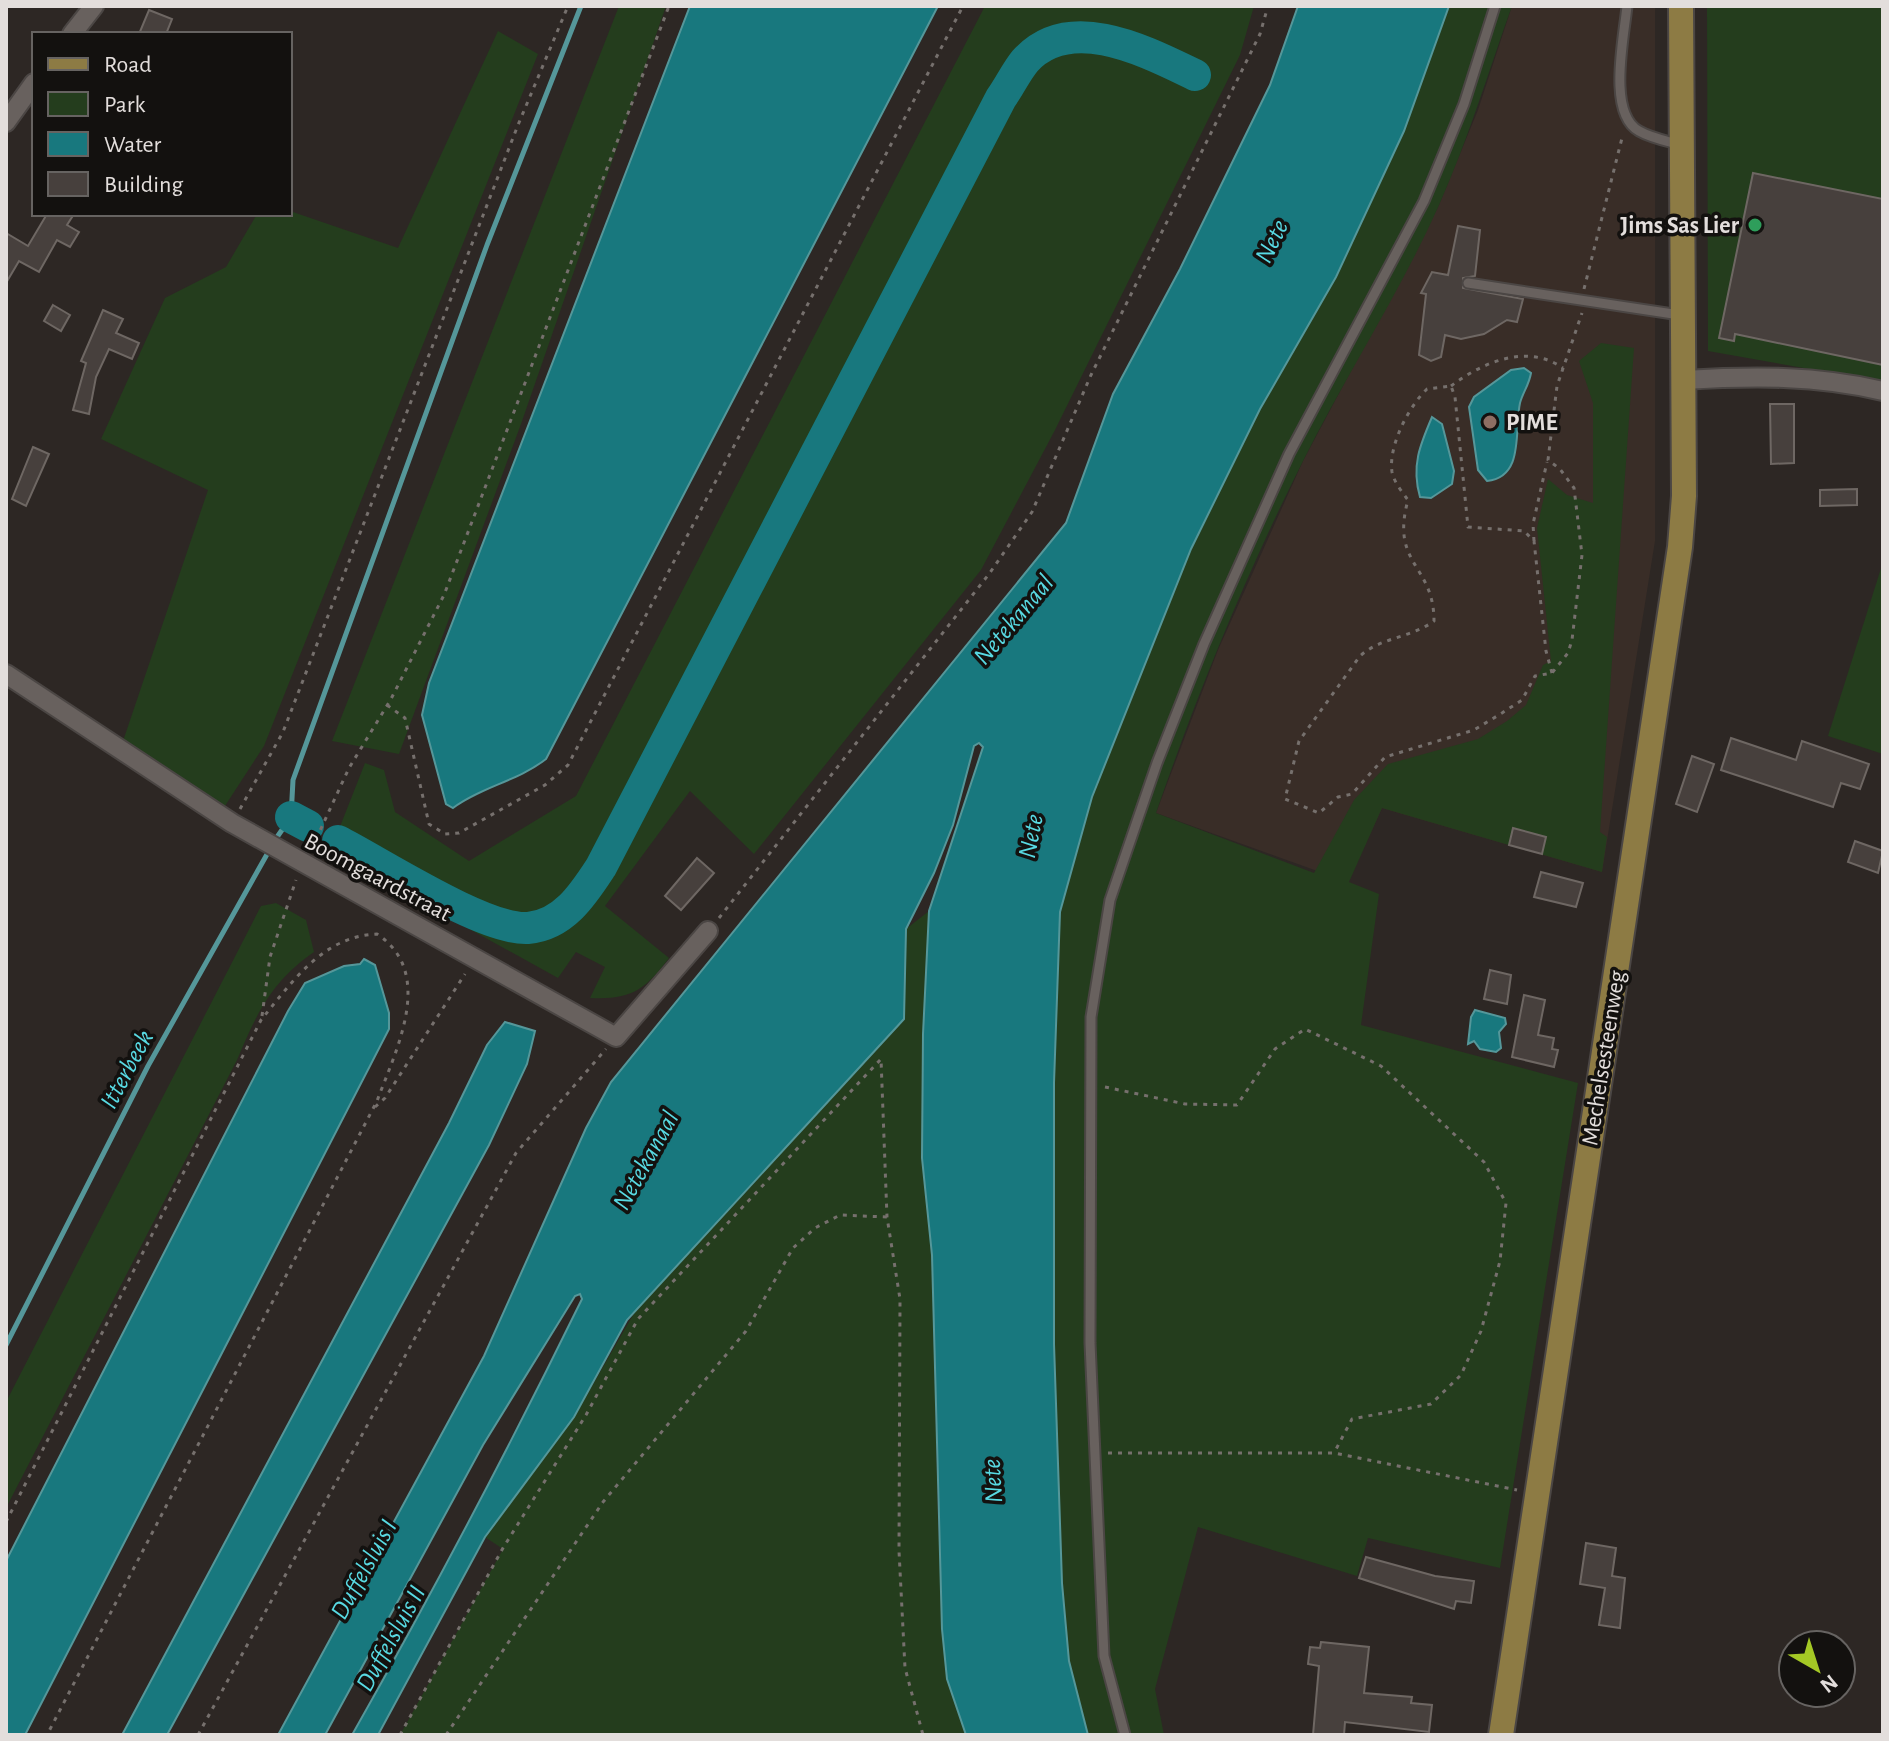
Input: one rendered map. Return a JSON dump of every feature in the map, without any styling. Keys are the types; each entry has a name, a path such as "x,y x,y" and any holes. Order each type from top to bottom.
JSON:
{"main road":[{"name":"Mechelsesteenweg","path":"1501,1735 1673,608 1684,496 1681,6"}],"street":[{"path":"74,32 94,6"},
{"path":"6,122 32,86"},
{"path":"1683,380 1749,376 1831,379 1883,391"},
{"name":"Boomgaardstraat","path":"6,674 232,823 616,1037"},
{"path":"616,1037 708,931"}],"lane":[{"path":"1125,1735 1104,1656 1098,1581 1090,1343 1091,1017 1110,900 1157,763 1204,644 1289,454 1424,201 1464,104 1495,6"},
{"path":"1627,6 1619,100 1627,120 1638,131 1681,145"},
{"path":"1468,283 1683,316"}],"path":[{"path":"232,823 283,732 518,125 568,6"},
{"path":"261,1020 270,957 303,864 349,768 387,705 444,595 669,6"},
{"path":"387,705 405,718 429,824 445,834 459,833 545,785 568,765 963,6"},
{"path":"708,931 989,574 1032,512 1091,375 1260,34 1268,6"},
{"path":"1552,673 1546,651 1533,524 1548,460 1557,386 1583,301 1627,120"},
{"path":"1548,460 1560,469 1574,488 1582,555 1568,653 1552,673 1535,676 1522,700 1474,730 1385,757 1352,794 1338,797 1319,813 1285,799 1299,741 1360,656 1372,646 1415,632 1434,621 1428,583 1405,550 1402,521 1408,500 1392,472 1394,448 1419,397 1427,389 1451,386 1508,355 1533,357 1563,368"},
{"path":"1451,386 1459,417 1468,527 1524,531 1534,541"},
{"path":"6,1522 261,1020 300,971 333,945 361,935 377,934 389,942 402,966 409,999 404,1029 373,1109 47,1735"},
{"path":"373,1109 385,1098 476,957"},
{"path":"1089,1083 1185,1104 1237,1105 1275,1049 1305,1029 1381,1066 1484,1162 1506,1203 1502,1246 1481,1331 1461,1375 1431,1404 1352,1419 1334,1453"},
{"path":"198,1735 516,1153 616,1037"},
{"path":"400,1735 503,1548 586,1415 638,1319 881,1059 887,1217 900,1299 899,1551 905,1668 923,1735"},
{"path":"446,1735 603,1502 746,1331 793,1248 815,1228 840,1215 887,1217"},
{"path":"1095,1452 1334,1453 1520,1490"}],"shaded area":[{"name":"PIME","path":"1512,6 1655,6 1655,541 1602,872 1382,808 1348,882 1156,813 1218,650 1303,461 1438,207 1478,110"}],"green space":[{"path":"619,6 666,6 521,424 399,754 332,741"},
{"path":"985,6 1254,6 1240,55 1055,430 981,570 754,854 690,791 605,906 669,958 652,978 627,995 590,998 605,967 576,952 558,978 330,852 365,763 384,770 395,812 469,861 576,796"},
{"path":"1449,6 1512,6 1469,131 1439,205 1282,504 1206,679 1156,813 1314,873 1354,800 1388,764 1478,739 1526,705 1543,665 1551,661 1537,528 1548,479 1567,495 1593,503 1593,403 1579,361 1601,343 1634,348 1600,832 1607,837 1602,872 1382,808 1349,882 1379,894 1361,1025 1578,1083 1500,1568 1368,1538 1357,1576 1198,1527 1155,1689 1164,1735 1088,1735 1069,1661 1062,1583 1054,1344 1054,1083 1060,912 1092,797 1191,549 1260,409 1336,277 1404,131"},
{"path":"1707,6 1883,6 1883,382 1708,351"},
{"path":"498,31 538,54 264,746 223,809 123,741 208,490 101,439 165,298 226,267 256,216 292,216 292,212 398,248"},
{"path":"1883,562 1883,754 1828,736"},
{"path":"276,903 306,920 314,952 276,987 259,1013 6,1508 6,1402 261,906"},
{"path":"929,911 923,1034 922,1158 932,1255 938,1523 947,1679 966,1735 400,1735 503,1549 485,1537 574,1417 640,1303 903,1019 906,929"}],"water":[{"path":"690,6 938,6 546,759 453,808 446,804 422,715 429,683"},
{"path":"1298,6 1449,6 1404,131 1336,277 1260,409 1191,549 1092,797 1060,912 1054,1083 1054,1344 1062,1583 1069,1661 1088,1735 966,1735 947,1679 942,1629 932,1255 922,1158 923,1034 929,911 983,747 979,743 974,746 953,825 934,873 906,929 904,1019 627,1320 574,1417 485,1537 378,1735 352,1735 499,1464 582,1299 580,1294 575,1296 483,1445 325,1735 278,1735 484,1356 586,1128 611,1082 1066,523 1113,394 1180,269 1270,85"},
{"path":"1524,368 1531,373 1520,403 1513,462 1499,478 1487,481 1478,470 1469,407 1474,397 1511,370"},
{"path":"1432,417 1442,424 1454,471 1452,484 1431,498 1420,497 1416,475 1421,446"},
{"path":"364,959 375,965 389,1013 389,1029 25,1735 6,1735 6,1561 288,1011 305,983 344,966 360,964"},
{"path":"1475,1010 1505,1018 1506,1024 1499,1032 1501,1048 1496,1052 1480,1049 1474,1041 1468,1044 1471,1017"},
{"path":"505,1022 535,1031 527,1064 489,1145 167,1735 122,1735 449,1123 487,1045"}],"building":[{"path":"149,10 172,19 167,32 140,32"},
{"path":"1753,173 1883,199 1883,365 1735,334 1734,341 1719,338"},
{"path":"46,216 73,216 67,225 79,232 70,247 57,240 39,272 19,261 6,283 6,233 28,246"},
{"path":"1458,226 1480,230 1475,276 1463,278 1463,288 1523,299 1517,322 1507,320 1484,334 1461,339 1445,335 1441,357 1431,361 1419,355 1426,294 1421,293 1432,272 1448,275"},
{"path":"53,305 70,315 61,331 44,321"},
{"path":"103,310 123,319 116,333 139,343 132,359 109,349 96,377 89,414 73,410 86,363 81,361"},
{"path":"1770,404 1794,404 1794,463 1771,464"},
{"path":"33,447 49,454 26,506 12,499"},
{"path":"1857,489 1857,505 1820,506 1820,490"},
{"path":"1731,738 1796,760 1802,741 1869,764 1860,789 1841,783 1833,807 1721,770"},
{"path":"1692,756 1714,764 1697,812 1676,804"},
{"path":"1513,828 1546,837 1542,854 1509,845"},
{"path":"1855,841 1883,851 1878,873 1848,862"},
{"path":"697,858 714,873 681,910 665,896"},
{"path":"1541,872 1583,883 1576,907 1534,897"},
{"path":"1490,970 1511,975 1507,1004 1484,999"},
{"path":"1524,995 1545,1000 1538,1035 1554,1038 1552,1049 1558,1050 1554,1067 1512,1057"},
{"path":"1586,1543 1616,1548 1612,1576 1625,1578 1620,1628 1599,1625 1605,1588 1580,1584"},
{"path":"1366,1557 1435,1576 1474,1581 1471,1603 1456,1601 1454,1609 1359,1578"},
{"path":"1321,1642 1369,1647 1364,1693 1412,1697 1411,1703 1432,1705 1429,1732 1345,1722 1344,1735 1313,1735 1319,1666 1308,1664 1310,1647 1320,1648"}],"waterway":[{"path":"275,840 291,817 293,780 487,245 581,6"},
{"path":"338,841 460,908 509,926 541,926 572,906 601,867 1001,98 1022,65 1043,46 1064,39 1086,37 1132,47 1195,75"},
{"path":"291,817 308,826"},
{"name":"Itterbeek","path":"6,1345 148,1066 270,849"}],"place":[{"name":"Jims Sas Lier","path":"1755,225"},
{"name":"PIME","path":"1490,422"}],"water label":[{"name":"Nete","path":"1271,241"},
{"name":"Netekanaal","path":"1013,619"},
{"name":"Nete","path":"1030,836"},
{"name":"Netekanaal","path":"645,1160"},
{"name":"Nete","path":"992,1481"},
{"name":"Duffelsluis I","path":"363,1569"},
{"name":"Duffelsluis II","path":"390,1638"}]}
